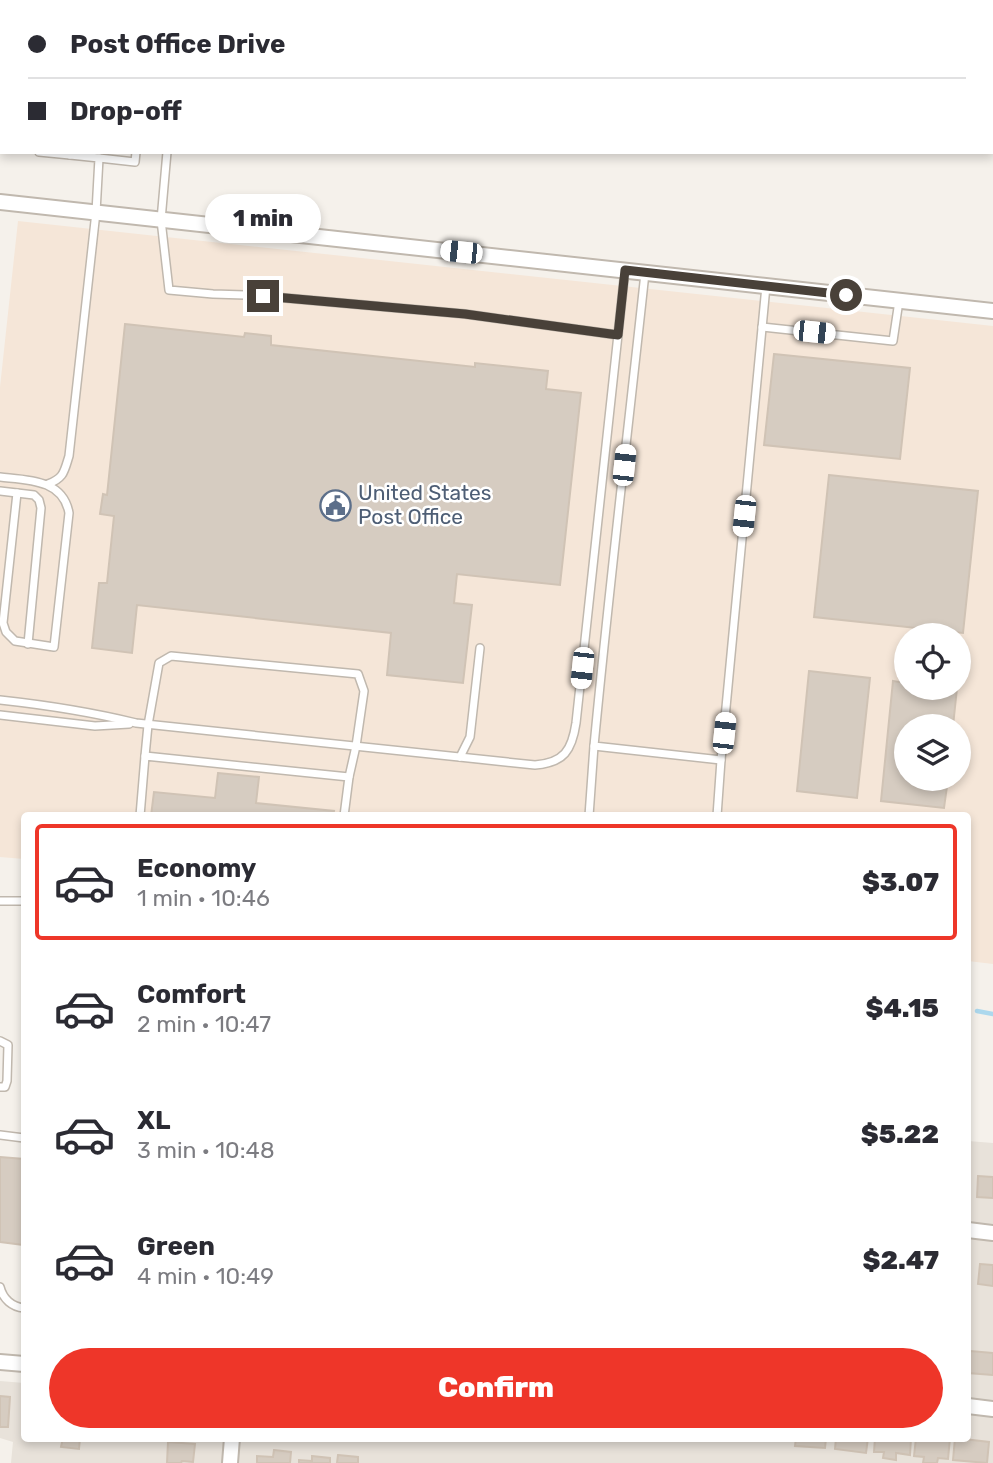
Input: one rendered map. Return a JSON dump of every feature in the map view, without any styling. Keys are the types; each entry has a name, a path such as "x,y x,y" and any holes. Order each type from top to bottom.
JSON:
{"main road":[{"path":"0,113 0,122"}],"street":[{"path":"0,202 993,311"},
{"path":"971,1230 993,1233"},
{"path":"0,1362 21,1364"},
{"path":"971,1406 993,1409"},
{"path":"229,1463 232,1442"}],"lane":[{"path":"70,154 99,158 109,156 135,162 136,154"},
{"path":"167,154 161,219 169,290 213,295 246,295"},
{"path":"48,484 58,480 65,470 69,456 96,212 99,158"},
{"path":"0,699 48,705 148,725 535,765 550,764 565,755 573,739 625,270"},
{"path":"589,812 610,584 645,272"},
{"path":"717,812 766,286"},
{"path":"263,296 465,314 618,335"},
{"path":"762,327 893,341 899,301"},
{"path":"0,477 48,484 57,491 69,513 54,648 15,641 6,632 3,623 17,494"},
{"path":"0,491 34,495 41,508 28,644"},
{"path":"460,757 470,737 480,648"},
{"path":"140,812 148,725 159,663 171,656 358,674 364,691 345,812"},
{"path":"0,715 95,726 136,723"},
{"path":"594,746 721,760"},
{"path":"145,756 349,777"},
{"path":"0,901 21,901"},
{"path":"0,1041 8,1045 7,1081 5,1087 0,1087"},
{"path":"0,1135 21,1138"},
{"path":"0,1287 2,1295 15,1307 21,1308"}],"shaded area":[{"path":"18,221 993,326 993,964 971,961 971,812 21,812 21,859 0,857 0,387"},
{"path":"971,1141 993,1143 993,1463 11,1463 13,1442 0,1438 0,1381 21,1383 21,1442 971,1442"}],"building":[{"name":"United States Post Office","path":"125,324 244,337 245,333 271,336 271,345 475,367 475,363 548,371 546,389 581,393 560,585 457,574 454,603 472,605 463,683 387,675 391,633 137,605 132,653 92,648 99,583 107,583 114,516 100,514 103,494 107,495"},
{"path":"774,354 910,368 900,459 764,445"},
{"path":"829,475 978,491 964,623 894,623 894,626 814,617"},
{"path":"809,671 870,678 857,798 797,791"},
{"path":"893,681 894,700 956,700 954,714 894,714 894,791 946,791 944,808 881,801"},
{"path":"218,773 259,777 256,803 334,811 152,812 154,792 215,798"},
{"path":"0,1157 21,1159 21,1245 0,1242"},
{"path":"978,1176 993,1177 993,1198 977,1197"},
{"path":"980,1264 993,1265 993,1286 978,1284"},
{"path":"971,1351 993,1353 993,1375 971,1373"},
{"path":"0,1396 10,1397 8,1427 0,1427"},
{"path":"971,1440 989,1442 987,1463 953,1460 955,1442 971,1442"},
{"path":"62,1442 80,1442 79,1449 61,1447"},
{"path":"168,1442 195,1444 193,1462 167,1463"},
{"path":"796,1442 826,1442 825,1448 795,1446"},
{"path":"836,1442 867,1442 866,1453 835,1449"},
{"path":"875,1442 911,1442 910,1455 896,1453 896,1460 883,1458 884,1452 874,1452"},
{"path":"916,1442 950,1442 948,1459 938,1458 937,1463 923,1463 924,1457 914,1456"},
{"path":"274,1450 291,1452 290,1463 257,1463 257,1456 273,1457"},
{"path":"338,1455 358,1457 358,1463 337,1463"},
{"path":"312,1456 330,1458 330,1463 299,1463 299,1460 312,1461"}],"waterway":[{"path":"977,1011 993,1014"}],"place":[{"name":"United States Post Office","path":"335,505"}],"route":[{"path":"263,296 465,314 618,335 625,270 846,295"}]}
